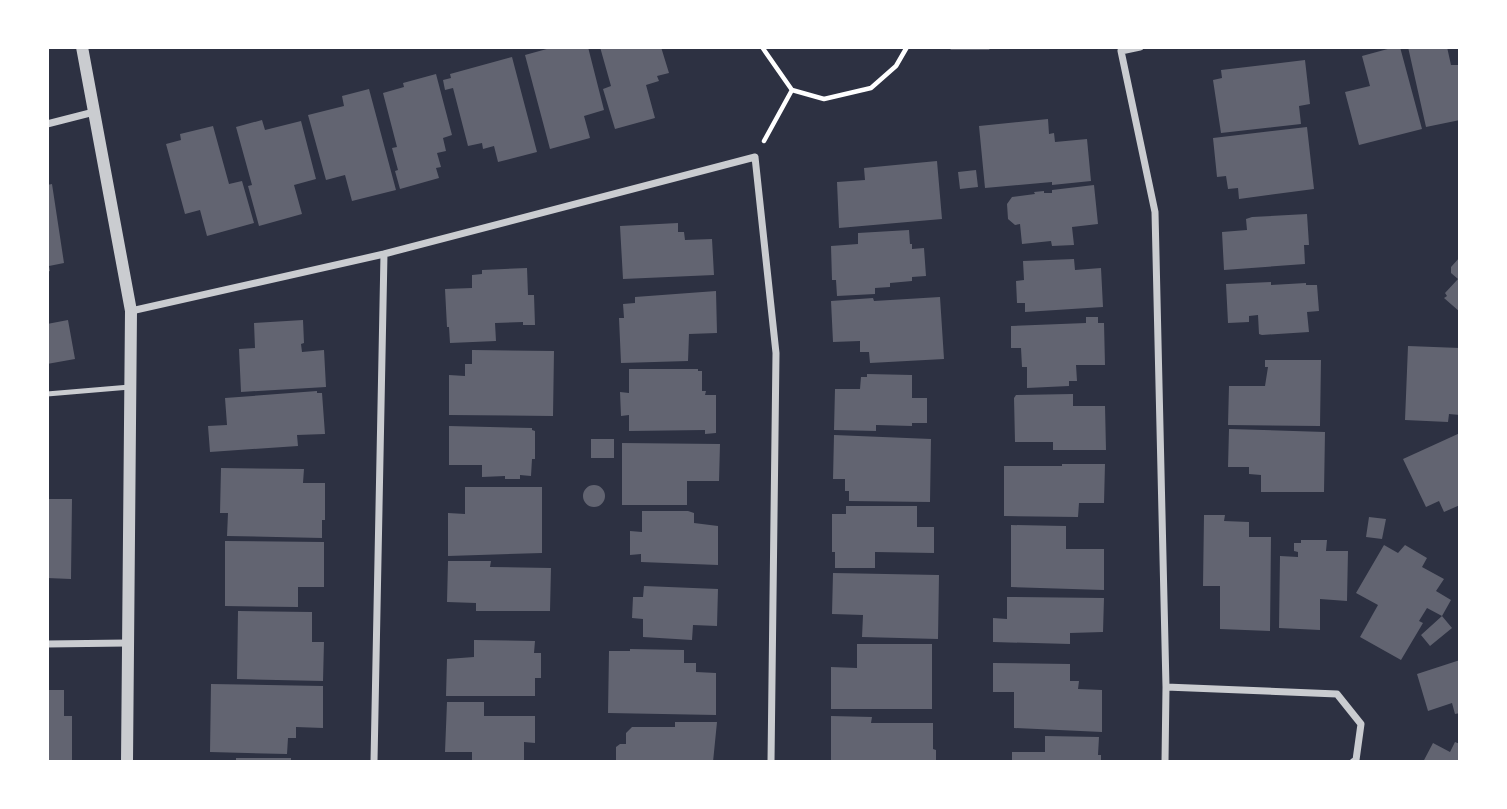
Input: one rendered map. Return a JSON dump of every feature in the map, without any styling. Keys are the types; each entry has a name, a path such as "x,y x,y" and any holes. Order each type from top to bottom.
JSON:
{"street":[{"path":"82,47 131,311 127,762"},
{"path":"1140,47 1121,51 1155,212 1166,687 1165,762"},
{"path":"47,124 94,112"},
{"path":"131,311 384,254 755,157 776,353 771,762"},
{"path":"374,762 384,254"},
{"path":"47,644 127,643"},
{"path":"1166,687 1337,694 1361,724 1356,760 1353,762"}],"lane":[{"path":"47,394 130,387"}],"path":[{"path":"762,47 792,90 824,99 871,88 896,66 907,47"},
{"path":"951,47 989,47"},
{"path":"755,157 792,90"}],"building":[{"path":"554,47 588,47 604,110 584,116 590,138 550,149 525,55"},
{"path":"600,47 661,47 669,73 657,76 659,81 646,85 655,118 615,129 603,89 611,86"},
{"path":"1400,47 1422,129 1359,145 1345,92 1370,86 1362,56"},
{"path":"1408,47 1447,47 1451,65 1460,65 1460,120 1426,127"},
{"path":"512,57 537,152 498,162 494,146 483,149 482,143 468,146 453,88 445,90 443,80 451,78 450,74"},
{"path":"1305,60 1310,104 1299,106 1301,124 1221,133 1213,80 1222,78 1221,70"},
{"path":"436,74 452,135 443,138 446,151 437,153 441,167 436,168 439,178 400,189 392,148 397,147 383,93 404,87 403,83"},
{"path":"369,89 396,190 352,201 345,175 326,180 308,115 344,106 342,96"},
{"path":"1048,119 1049,134 1054,133 1055,142 1087,139 1091,181 985,188 979,126"},
{"path":"262,120 265,130 301,121 316,179 294,185 302,214 259,226 248,186 252,185 236,127"},
{"path":"213,126 229,184 242,181 254,223 207,236 200,210 185,214 166,144 181,140 180,134"},
{"path":"1307,127 1314,189 1239,199 1238,188 1228,189 1226,176 1217,177 1213,138"},
{"path":"937,161 942,219 839,228 837,182 865,180 864,168"},
{"path":"976,170 978,187 960,189 958,172"},
{"path":"52,184 64,263 49,266 50,271 47,272 47,185"},
{"path":"1094,185 1098,224 1072,227 1074,245 1052,246 1051,241 1022,244 1020,224 1015,225 1008,219 1007,204 1012,197"},
{"path":"1307,214 1309,245 1304,245 1305,264 1224,270 1222,232 1247,230 1246,219 1252,217"},
{"path":"678,223 678,232 684,232 685,240 712,239 714,275 623,279 620,226"},
{"path":"909,230 912,249 924,248 926,276 912,277 912,281 890,283 890,287 875,288 875,294 837,296 836,280 832,280 831,246 858,244 858,233"},
{"path":"1460,257 1460,312 1444,298 1447,296 1445,293 1458,279 1451,273 1451,267"},
{"path":"1074,259 1075,270 1101,268 1103,307 1025,312 1025,303 1017,303 1016,281 1024,280 1023,261"},
{"path":"527,268 528,295 534,295 535,325 523,325 523,322 495,323 496,341 450,343 445,289 472,288 472,275 482,274 482,270"},
{"path":"1271,282 1271,285 1317,285 1319,311 1307,312 1309,332 1259,334 1258,315 1249,316 1249,322 1228,323 1226,284"},
{"path":"716,291 717,333 689,334 688,361 621,363 619,318 624,318 623,304 635,303 635,297"},
{"path":"940,297 944,359 870,363 869,352 860,352 860,341 833,342 831,301"},
{"path":"1086,317 1098,317 1098,323 1104,323 1105,365 1076,365 1077,381 1069,381 1069,386 1027,388 1027,367 1022,367 1021,348 1011,348 1011,326 1086,323"},
{"path":"68,320 75,359 47,364 47,324"},
{"path":"303,320 302,352 324,350 326,387 241,392 239,349 255,348 254,323"},
{"path":"1408,346 1460,348 1460,415 1449,414 1448,422 1405,420"},
{"path":"472,350 554,351 553,416 449,415 449,375 465,376 465,364 472,364"},
{"path":"1265,360 1321,360 1320,426 1228,425 1229,386 1265,386 1268,367 1265,367"},
{"path":"629,369 702,371 702,391 706,391 705,395 716,395 716,433 705,434 705,430 629,431 629,415 621,416 620,392 629,393"},
{"path":"867,374 912,375 912,398 927,398 927,423 912,423 912,426 876,425 876,431 834,430 835,389 860,389 861,377 867,377"},
{"path":"317,391 322,393 325,434 297,435 298,446 210,452 208,426 227,425 225,398"},
{"path":"1073,394 1073,406 1105,406 1106,450 1053,450 1053,442 1015,442 1016,395"},
{"path":"449,426 532,428 535,431 535,459 532,459 531,476 520,475 520,479 505,479 505,476 482,477 482,465 449,465"},
{"path":"1229,429 1325,432 1324,492 1261,492 1261,475 1249,474 1249,467 1228,467"},
{"path":"1460,433 1460,505 1444,512 1439,501 1426,507 1403,459"},
{"path":"834,435 931,439 930,502 849,501 849,491 845,491 845,479 833,479"},
{"path":"591,439 614,439 614,458 591,458"},
{"path":"622,443 720,444 719,481 687,481 687,505 622,505"},
{"path":"1105,464 1104,503 1079,503 1078,517 1004,516 1004,466"},
{"path":"221,468 304,469 303,483 325,483 322,538 227,536 228,513 220,513"},
{"path":"594,485 602,488 605,496 602,504 594,507 586,504 583,496 586,488"},
{"path":"465,487 542,487 542,553 448,556 448,513 465,514"},
{"path":"47,499 72,499 71,579 47,578"},
{"path":"846,506 917,506 917,527 934,527 934,553 875,552 875,568 835,568 835,552 832,552 832,514 846,514"},
{"path":"642,511 688,511 694,513 694,523 718,526 718,565 641,562 641,554 630,555 630,531 642,532"},
{"path":"1204,515 1225,515 1224,521 1249,522 1249,537 1271,537 1270,631 1220,629 1220,586 1203,586"},
{"path":"1369,517 1386,519 1382,539 1366,537"},
{"path":"1011,525 1066,526 1066,549 1104,549 1104,590 1011,587"},
{"path":"1301,540 1327,540 1326,551 1348,551 1347,601 1320,599 1320,630 1279,628 1280,556 1298,557 1298,552 1294,551 1294,543 1301,543"},
{"path":"225,541 324,542 324,587 298,587 298,607 225,606"},
{"path":"1384,545 1398,553 1405,545 1427,558 1422,567 1444,579 1436,591 1451,600 1442,616 1427,608 1419,621 1423,623 1401,660 1360,637 1378,605 1356,593"},
{"path":"448,561 491,561 490,567 551,568 550,611 476,611 476,603 447,602"},
{"path":"833,573 939,575 938,639 862,637 863,615 832,614"},
{"path":"644,586 718,589 717,626 693,625 692,640 643,637 643,619 632,618 633,597 643,597"},
{"path":"1007,597 1104,598 1103,632 1070,633 1070,644 993,642 993,618 1007,619"},
{"path":"238,611 312,612 312,642 324,642 323,681 237,679"},
{"path":"1442,616 1452,628 1430,646 1421,635"},
{"path":"474,640 535,641 534,653 541,653 541,678 535,678 535,696 446,696 447,659 474,657"},
{"path":"857,644 932,644 932,709 831,709 831,667 857,668"},
{"path":"684,650 684,663 696,663 696,672 716,673 716,715 608,713 609,651"},
{"path":"1460,660 1460,713 1455,714 1452,703 1428,711 1417,674"},
{"path":"993,663 1070,664 1070,681 1079,681 1078,689 1102,690 1102,732 1014,728 1014,692 993,692"},
{"path":"211,684 323,686 323,728 296,727 296,738 288,738 287,754 210,752"},
{"path":"47,690 64,690 64,716 72,716 72,762 47,762"},
{"path":"447,702 484,702 484,716 535,716 535,743 524,742 524,762 472,762 472,752 445,752"},
{"path":"831,716 872,717 871,723 933,723 936,762 831,761"},
{"path":"675,722 717,722 713,762 616,762 616,747 626,744 626,733 632,727 675,727"},
{"path":"1045,736 1099,737 1098,755 1101,755 1101,762 1012,762 1012,752 1045,752"},
{"path":"1455,742 1460,744 1460,762 1423,762 1433,743 1450,752"},
{"path":"236,758 291,758 291,762 236,762"}]}
